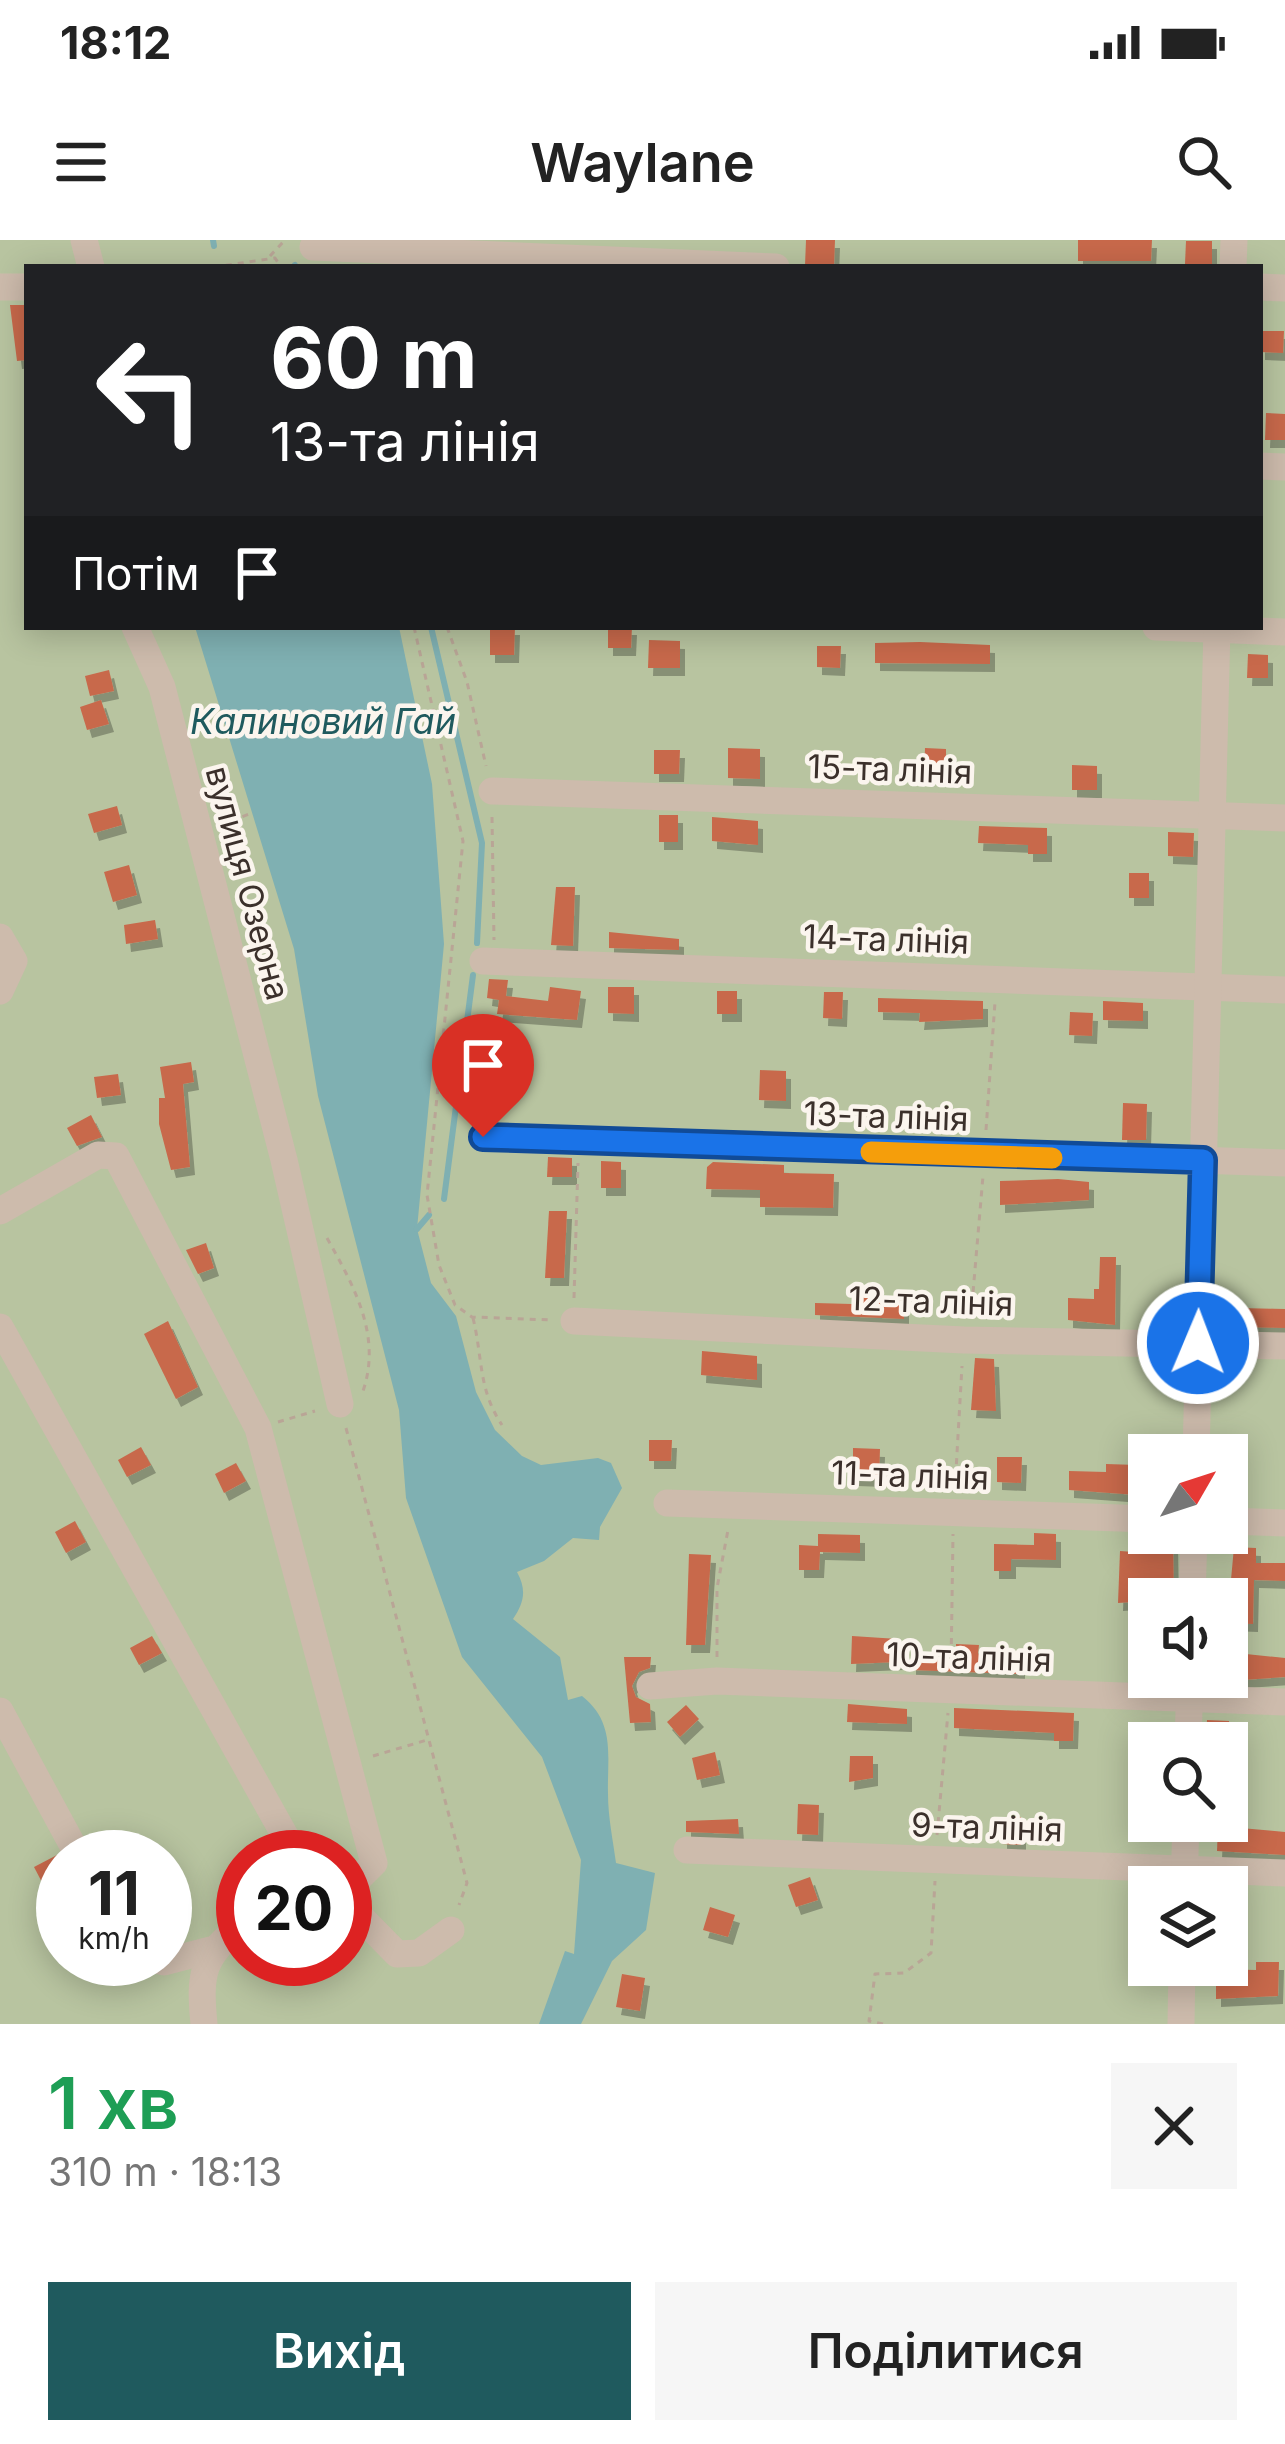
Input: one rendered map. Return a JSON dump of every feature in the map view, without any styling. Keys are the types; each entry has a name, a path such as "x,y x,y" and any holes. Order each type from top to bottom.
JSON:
{"lane":[{"path":"313,247 707,264"},
{"name":"вулиця Озерна","path":"135,630 162,687 195,830 284,1160 340,1404"},
{"path":"1196,1434 1217,630"},
{"path":"1251,630 1285,632"},
{"name":"15-та лінія","path":"492,791 1285,818"},
{"path":"0,937 14,961 0,991"},
{"name":"14-та лінія","path":"483,961 1285,990"},
{"name":"13-та лінія","path":"483,1137 1285,1163"},
{"path":"0,1211 98,1155 116,1156 257,1428 365,1830"},
{"name":"12-та лінія","path":"574,1322 964,1340 1285,1346"},
{"path":"0,1327 282,1830"},
{"name":"11-та лінія","path":"668,1503 1128,1518"},
{"path":"1248,1521 1285,1522"},
{"name":"10-та лінія","path":"650,1686 718,1681 1128,1688"},
{"name":"10-та лінія","path":"1248,1697 1285,1702"},
{"path":"0,1712 64,1830"},
{"name":"9-та лінія","path":"687,1850 1128,1876"},
{"name":"9-та лінія","path":"1248,1875 1285,1873"},
{"path":"372,1926 397,1954 419,1952 451,1930"},
{"path":"192,1955 216,1945"},
{"path":"204,2024 201,1991 210,1950"},
{"path":"1181,2024 1182,1986"}],"path":[{"path":"232,264 269,258 285,240"},
{"path":"269,258 277,264"},
{"path":"415,630 463,842 427,1195 439,1265 455,1305 472,1317 574,1322 579,1141"},
{"path":"195,830 238,822 252,813"},
{"path":"257,1428 340,1404 364,1390 373,1355 358,1293 326,1236"},
{"path":"472,1317 479,1346 479,1383 502,1425"},
{"path":"340,1404 467,1883 451,1930"},
{"path":"718,1681 717,1588 730,1504"},
{"path":"346,1764 429,1739"}],"green space":[{"path":"0,240 1285,240 1285,2024 0,2024"}],"water":[{"name":"Калиновий Гай","path":"196,630 400,630 432,784 444,944 417,1229 431,1283 456,1316 476,1392 495,1430 522,1456 541,1465 598,1458 611,1463 622,1488 600,1527 599,1540 573,1538 544,1561 517,1572 523,1596 513,1619 560,1657 568,1700 582,1696 600,1717 607,1741 616,1863 655,1873 646,1930 612,1961 581,2024 539,2024 565,1951 574,1954 581,1860 542,1757 462,1657 406,1498 399,1410 318,1096 294,949"}],"building":[{"path":"806,240 835,240 834,264 805,264"},
{"path":"1078,240 1152,240 1151,261 1078,261"},
{"path":"1186,241 1212,241 1212,264 1185,264"},
{"path":"10,305 24,305 24,360 17,361"},
{"path":"1263,331 1284,331 1283,353 1263,352"},
{"path":"1266,413 1285,414 1285,440 1265,440"},
{"path":"490,630 515,630 514,655 490,655"},
{"path":"608,630 632,630 631,648 608,648"},
{"path":"649,640 680,641 680,668 648,668"},
{"path":"875,643 990,645 990,664 875,663"},
{"path":"817,646 841,646 840,668 817,667"},
{"path":"1248,654 1268,655 1268,678 1247,678"},
{"path":"109,670 114,691 90,696 85,676"},
{"path":"101,700 109,724 87,730 80,707"},
{"path":"728,748 760,749 760,779 728,778"},
{"path":"925,748 946,749 946,772 924,772"},
{"path":"654,750 680,750 679,774 654,774"},
{"path":"1072,765 1097,766 1097,790 1072,790"},
{"path":"117,806 122,825 94,833 88,814"},
{"path":"659,815 678,815 678,842 659,842"},
{"path":"712,817 758,821 758,845 712,841"},
{"path":"979,826 1047,828 1047,854 1028,854 1028,845 978,843"},
{"path":"1168,832 1194,833 1193,857 1168,856"},
{"path":"129,865 137,895 113,902 104,872"},
{"path":"1129,873 1149,873 1149,898 1129,898"},
{"path":"556,887 575,887 573,946 551,945"},
{"path":"155,920 158,939 126,944 124,925"},
{"path":"609,932 679,939 679,950 609,948"},
{"path":"489,979 508,980 506,996 548,1001 550,987 581,991 577,1020 497,1014 499,1000 487,998"},
{"path":"608,987 634,987 634,1014 608,1013"},
{"path":"717,991 737,991 737,1014 717,1014"},
{"path":"824,992 843,992 842,1019 823,1018"},
{"path":"878,998 983,1001 983,1019 919,1022 920,1013 878,1012"},
{"path":"1103,1001 1143,1003 1143,1021 1103,1020"},
{"path":"1070,1012 1093,1013 1092,1036 1069,1035"},
{"path":"191,1062 194,1082 183,1084 190,1167 171,1170 159,1124 159,1098 165,1098 160,1067"},
{"path":"760,1070 786,1071 786,1101 759,1100"},
{"path":"118,1074 121,1095 97,1098 94,1077"},
{"path":"1123,1103 1147,1104 1146,1140 1122,1140"},
{"path":"91,1115 102,1137 77,1146 67,1128"},
{"path":"548,1157 572,1158 572,1177 547,1177"},
{"path":"601,1161 621,1162 621,1188 601,1188"},
{"path":"713,1162 784,1165 784,1173 834,1174 833,1208 760,1207 760,1190 706,1189 707,1167"},
{"path":"1000,1181 1089,1182 1089,1200 1000,1205"},
{"path":"549,1211 567,1211 564,1278 545,1278"},
{"path":"206,1243 214,1268 198,1274 186,1250"},
{"path":"1100,1257 1116,1257 1115,1325 1068,1320 1068,1298 1094,1299"},
{"path":"852,1295 904,1301 904,1319 815,1315 815,1303 852,1304"},
{"path":"1238,1308 1285,1309 1285,1328 1238,1327"},
{"path":"168,1321 198,1387 176,1399 144,1334"},
{"path":"702,1351 757,1356 757,1380 701,1375"},
{"path":"975,1358 994,1359 996,1411 971,1410"},
{"path":"649,1440 672,1440 671,1461 649,1461"},
{"path":"141,1447 151,1465 127,1477 118,1460"},
{"path":"853,1448 880,1449 879,1479 853,1478"},
{"path":"997,1457 1022,1457 1021,1483 997,1482"},
{"path":"236,1463 246,1481 224,1493 215,1474"},
{"path":"1106,1464 1128,1465 1128,1494 1069,1490 1069,1471 1106,1472"},
{"path":"75,1521 86,1542 66,1553 55,1532"},
{"path":"1034,1533 1056,1534 1056,1560 1011,1559 1011,1571 994,1571 994,1544 1034,1545"},
{"path":"818,1534 860,1535 860,1553 820,1552 819,1570 799,1570 799,1545 818,1546"},
{"path":"1248,1548 1256,1548 1256,1563 1285,1563 1285,1581 1254,1580 1253,1624 1248,1624 1248,1578 1231,1578 1233,1554 1248,1554"},
{"path":"1120,1551 1173,1554 1174,1578 1128,1578 1128,1602 1118,1603"},
{"path":"689,1554 711,1555 705,1645 686,1645"},
{"path":"152,1636 162,1653 139,1665 130,1648"},
{"path":"852,1636 898,1639 898,1662 851,1664"},
{"path":"956,1644 979,1645 978,1654 1020,1655 1020,1674 911,1670 911,1659 956,1660"},
{"path":"1248,1654 1285,1658 1285,1677 1248,1680"},
{"path":"624,1657 651,1657 650,1668 639,1672 632,1686 636,1697 650,1704 651,1722 630,1723"},
{"path":"848,1704 907,1709 907,1724 847,1722"},
{"path":"686,1705 699,1719 680,1737 667,1722"},
{"path":"954,1708 1074,1713 1073,1741 1054,1741 1054,1733 954,1728"},
{"path":"715,1752 720,1775 697,1780 692,1758"},
{"path":"850,1756 873,1756 873,1778 849,1782"},
{"path":"798,1804 819,1805 818,1835 797,1834"},
{"path":"1002,1817 1021,1817 1021,1845 1002,1844"},
{"path":"738,1819 739,1834 686,1832 686,1821"},
{"path":"1248,1829 1285,1832 1285,1855 1217,1851 1217,1842 1248,1842"},
{"path":"810,1877 818,1900 796,1907 788,1885"},
{"path":"710,1907 735,1915 728,1937 703,1930"},
{"path":"1256,1962 1279,1962 1278,1996 1216,1999 1216,1986 1248,1986 1248,1970 1256,1970"},
{"path":"622,1974 645,1978 640,2011 616,2007"}],"waterway":[{"path":"213,240 214,246"},
{"path":"432,630 482,843 477,943"},
{"path":"444,1199 473,975"},
{"path":"417,1229 429,1215"}],"slow traffic":[{"path":"871,1152 1052,1158"}],"route":[{"path":"483,1137 1203,1160 1198,1343"}]}
